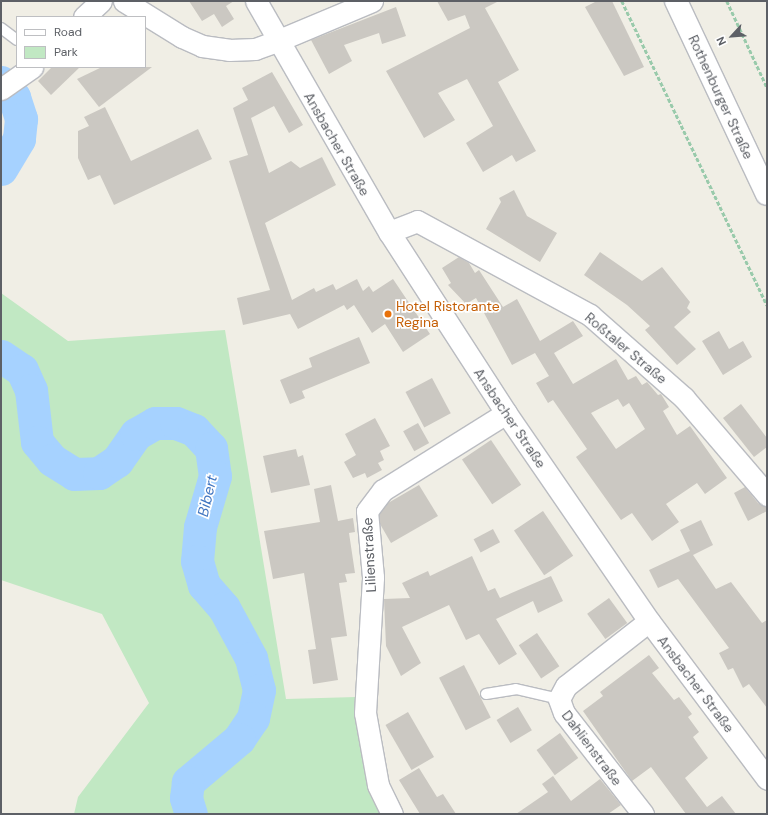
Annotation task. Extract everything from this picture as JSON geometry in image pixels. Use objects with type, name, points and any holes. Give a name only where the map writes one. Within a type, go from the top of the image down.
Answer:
[{"type":"main road","name":"Rothenburger Straße","points":[[676,1],[767,194]]},
{"type":"street","points":[[85,16],[101,1]]},
{"type":"street","points":[[124,1],[182,38],[202,46],[255,49],[277,42],[372,1]]},
{"type":"street","name":"Ansbacher Straße","points":[[256,1],[277,42],[389,232],[506,413],[649,621],[767,779]]},
{"type":"street","points":[[1,89],[31,68]]},
{"type":"street","name":"Roßtaler Straße","points":[[389,232],[417,221],[590,315],[684,398],[767,495]]},
{"type":"street","name":"Lilienstraße","points":[[392,814],[378,785],[365,713],[373,577],[367,511],[383,490],[506,413]]},
{"type":"street","name":"Dahlienstraße","points":[[643,814],[564,713],[559,699],[566,686],[649,621]]},
{"type":"lane","points":[[1,28],[16,39]]},
{"type":"lane","points":[[486,694],[516,689],[559,699]]},
{"type":"path","points":[[622,1],[767,305]]},
{"type":"path","points":[[727,1],[767,87]]},
{"type":"green space","points":[[1,293],[68,341],[225,330],[286,699],[356,697],[384,814],[74,814],[78,797],[149,703],[102,614],[1,580]]},
{"type":"building","points":[[189,1],[234,1],[226,6],[234,19],[222,27],[214,14],[202,21]]},
{"type":"building","points":[[437,1],[499,1],[485,8],[519,70],[498,82],[536,151],[516,162],[512,155],[483,172],[466,143],[493,126],[467,79],[438,93],[455,120],[424,138],[386,71],[470,28],[465,15],[448,21]]},
{"type":"building","points":[[597,1],[612,1],[644,67],[624,76],[585,7]]},
{"type":"building","points":[[396,7],[406,36],[382,44],[379,33],[344,45],[352,61],[329,74],[311,40]]},
{"type":"building","points":[[152,67],[99,107],[77,79],[100,68]]},
{"type":"building","points":[[51,68],[79,68],[51,95],[38,81]]},
{"type":"building","points":[[272,72],[303,125],[289,133],[274,106],[251,118],[269,173],[291,161],[300,168],[322,157],[336,185],[265,223],[292,300],[314,288],[316,292],[333,284],[336,290],[357,279],[363,291],[369,286],[373,292],[393,279],[430,334],[403,352],[385,324],[372,333],[354,305],[347,310],[344,305],[298,329],[290,314],[243,325],[237,298],[270,290],[229,161],[248,155],[233,108],[248,100],[242,88]]},
{"type":"building","points":[[105,107],[131,161],[198,129],[212,159],[114,205],[100,175],[88,180],[78,158],[78,131],[89,126],[84,117]]},
{"type":"building","points":[[514,190],[527,216],[557,233],[540,262],[486,229],[501,202],[499,198]]},
{"type":"building","points":[[600,252],[642,281],[662,267],[690,302],[687,308],[691,312],[674,327],[696,349],[677,365],[645,330],[650,326],[627,305],[584,275]]},
{"type":"building","points":[[459,257],[469,263],[475,273],[479,270],[503,307],[517,299],[540,341],[573,321],[583,336],[554,353],[573,384],[616,359],[628,380],[636,376],[642,385],[647,382],[658,395],[661,394],[669,407],[663,411],[677,435],[690,426],[727,478],[705,494],[697,483],[666,504],[679,522],[652,541],[632,513],[621,520],[576,457],[587,449],[553,400],[548,403],[536,383],[549,376],[535,353],[512,365],[476,298],[466,304],[448,285],[451,283],[442,268]],"holes":[[[618,399],[623,407],[629,403],[645,429],[616,449],[591,413]]]},
{"type":"building","points":[[719,331],[729,349],[743,341],[752,357],[723,375],[702,341]]},
{"type":"building","points":[[359,337],[370,363],[302,391],[305,398],[290,404],[280,380],[312,367],[309,358]]},
{"type":"building","points":[[432,378],[451,413],[424,427],[406,392]]},
{"type":"building","points":[[741,404],[767,438],[767,447],[754,457],[723,418]]},
{"type":"building","points":[[375,418],[390,446],[380,451],[384,460],[378,463],[382,470],[367,478],[365,473],[353,478],[344,462],[356,455],[345,434]]},
{"type":"building","points":[[418,423],[429,443],[414,451],[403,431]]},
{"type":"building","points":[[491,440],[521,485],[492,504],[462,460]]},
{"type":"building","points":[[296,449],[298,457],[303,455],[310,485],[271,493],[263,456]]},
{"type":"building","points":[[331,485],[338,521],[353,518],[355,532],[349,533],[355,573],[345,574],[347,582],[339,583],[347,636],[331,638],[338,680],[313,684],[308,650],[316,649],[304,573],[273,579],[264,531],[320,522],[314,489]]},
{"type":"building","points":[[419,485],[438,516],[391,543],[380,524],[379,515],[388,503]]},
{"type":"building","points":[[745,487],[758,503],[767,507],[767,511],[748,521],[734,493]]},
{"type":"building","points":[[543,511],[573,556],[544,575],[514,531]]},
{"type":"building","points":[[701,520],[713,545],[693,555],[716,589],[731,582],[762,623],[767,620],[767,708],[749,684],[743,688],[733,668],[728,670],[719,653],[729,648],[678,579],[658,588],[649,570],[690,551],[680,530]]},
{"type":"building","points":[[493,529],[500,542],[481,553],[474,539]]},
{"type":"building","points":[[472,556],[488,591],[495,588],[500,598],[551,576],[563,601],[538,613],[533,601],[496,619],[517,654],[499,665],[479,634],[466,640],[449,605],[402,627],[421,663],[401,676],[386,646],[384,599],[410,598],[402,583],[428,571],[430,576]]},
{"type":"building","points":[[609,598],[627,623],[605,639],[587,614]]},
{"type":"building","points":[[537,633],[559,666],[541,678],[519,645]]},
{"type":"building","points":[[649,655],[659,668],[652,673],[674,700],[679,697],[692,714],[688,717],[699,732],[693,737],[708,758],[685,778],[707,807],[722,796],[736,814],[686,814],[651,767],[632,781],[583,711],[603,696],[600,692]]},
{"type":"building","points":[[464,665],[491,718],[466,730],[439,678]]},
{"type":"building","points":[[518,707],[532,730],[510,743],[497,720]]},
{"type":"building","points":[[408,712],[434,757],[411,770],[385,725]]},
{"type":"building","points":[[560,733],[578,758],[555,775],[537,750]]},
{"type":"building","points":[[419,768],[437,797],[443,794],[456,814],[420,814],[399,780]]},
{"type":"building","points":[[553,776],[571,801],[600,779],[621,805],[608,814],[516,814],[548,792],[542,784]]},
{"type":"waterway","name":"Bibert","points":[[1,82],[14,97],[21,119],[19,139],[1,169]]},
{"type":"waterway","name":"Bibert","points":[[1,356],[22,370],[31,390],[37,442],[52,460],[74,474],[99,473],[117,461],[136,434],[155,423],[176,423],[194,430],[211,448],[215,476],[200,527],[197,561],[204,585],[224,608],[251,658],[259,690],[253,718],[239,739],[188,782],[186,798],[191,814]]},
{"type":"place","name":"Hotel Ristorante Regina","points":[[388,314]]}]
